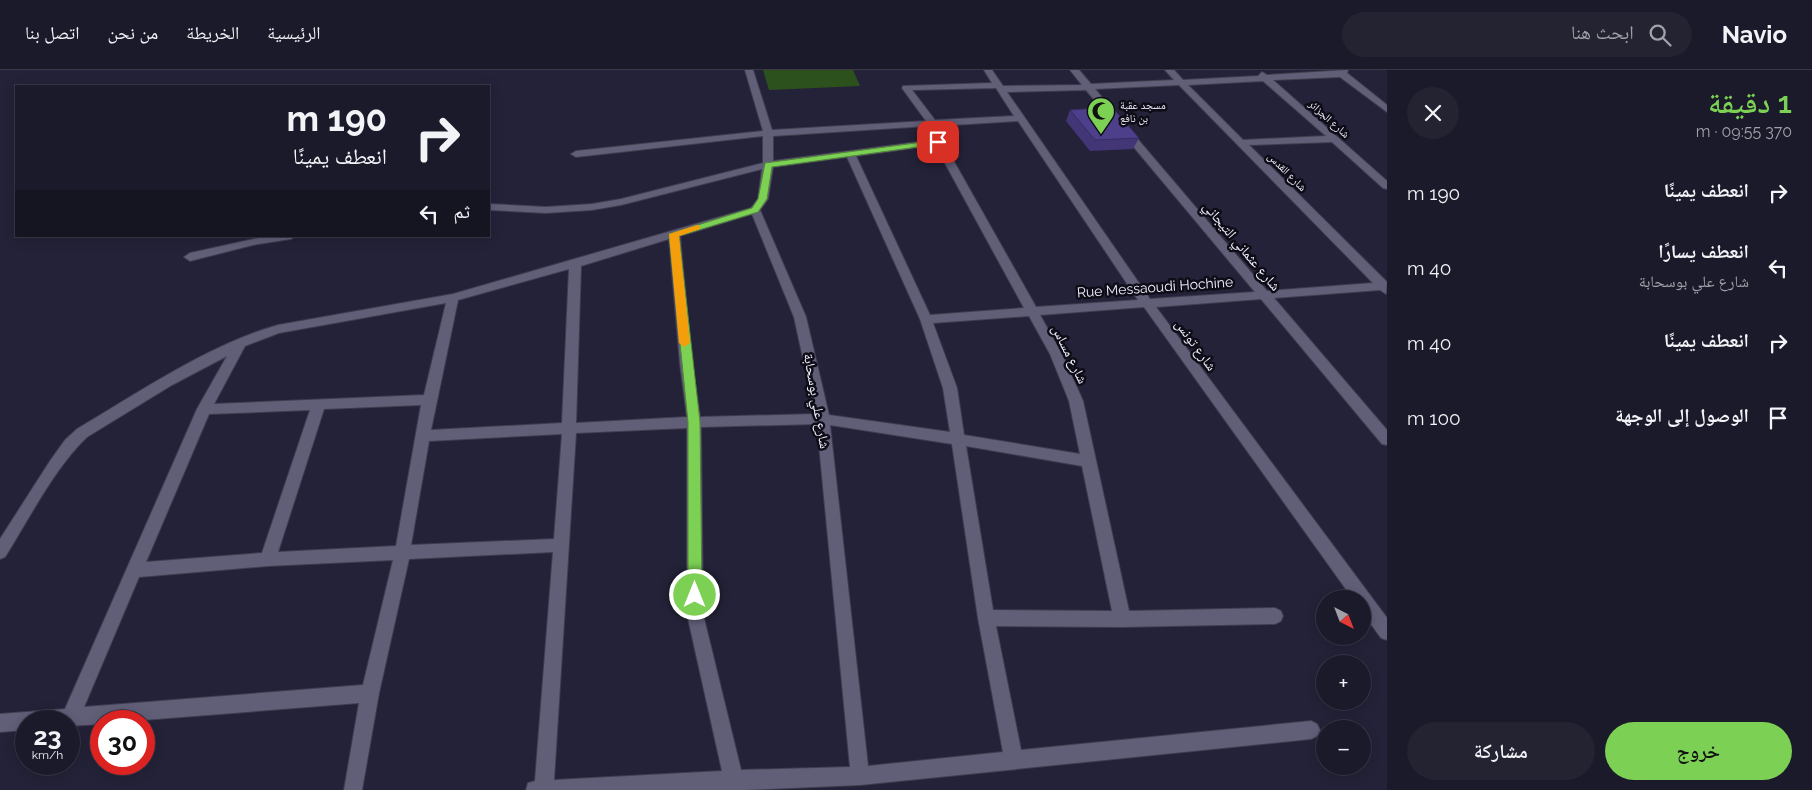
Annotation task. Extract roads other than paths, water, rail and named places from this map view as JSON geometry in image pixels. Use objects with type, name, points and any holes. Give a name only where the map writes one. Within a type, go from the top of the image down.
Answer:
[{"type":"street","points":[[0,552],[55,465],[70,444],[82,433],[167,382],[240,343],[278,329],[453,298],[755,210],[763,199],[768,165],[768,133],[749,70]]},
{"type":"street","name":"شارع تونس","points":[[988,70],[1146,302],[1387,632]]},
{"type":"street","name":"شارع عثماني التيجاني","points":[[1074,70],[1387,440]]},
{"type":"street","name":"شارع القدس","points":[[1169,70],[1385,288]]},
{"type":"street","name":"شارع الجزائر","points":[[1256,70],[1387,186]]},
{"type":"street","points":[[1000,87],[1089,87],[1266,78],[1341,71],[1387,109]]},
{"type":"street","name":"شارع مساس","points":[[1000,87],[906,88],[932,123],[938,142],[1056,354],[1076,401],[1122,619]]},
{"type":"street","points":[[576,154],[768,133],[1020,118]]},
{"type":"street","points":[[1240,143],[1334,138]]},
{"type":"street","points":[[490,207],[546,210],[592,207],[631,200],[768,165],[938,142]]},
{"type":"street","points":[[851,155],[926,319],[950,388],[986,618],[1014,760]]},
{"type":"street","name":"شارع علي بوسحابة","points":[[755,210],[800,317],[823,419],[860,776]]},
{"type":"street","points":[[674,234],[694,422],[695,614],[735,785]]},
{"type":"street","points":[[190,257],[253,242],[285,237]]},
{"type":"street","points":[[575,264],[569,429],[540,790],[735,785],[860,776],[1311,730]]},
{"type":"street","name":"Rue Messaoudi Hochine","points":[[926,319],[1146,302],[1385,288]]},
{"type":"street","points":[[353,790],[370,693],[402,554],[429,400],[453,298]]},
{"type":"street","points":[[73,710],[132,570],[204,409],[240,343]]},
{"type":"street","points":[[204,409],[429,400]]},
{"type":"street","points":[[268,559],[319,403]]},
{"type":"street","points":[[423,436],[694,422],[823,419],[1088,461]]},
{"type":"street","points":[[132,570],[268,559],[560,545]]},
{"type":"street","points":[[986,618],[1122,619],[1275,616]]},
{"type":"street","points":[[80,715],[370,693]]},
{"type":"street","points":[[0,723],[15,722]]},
{"type":"place","name":"مسجد عقبة بن نافع","points":[[1101,135]]}]
